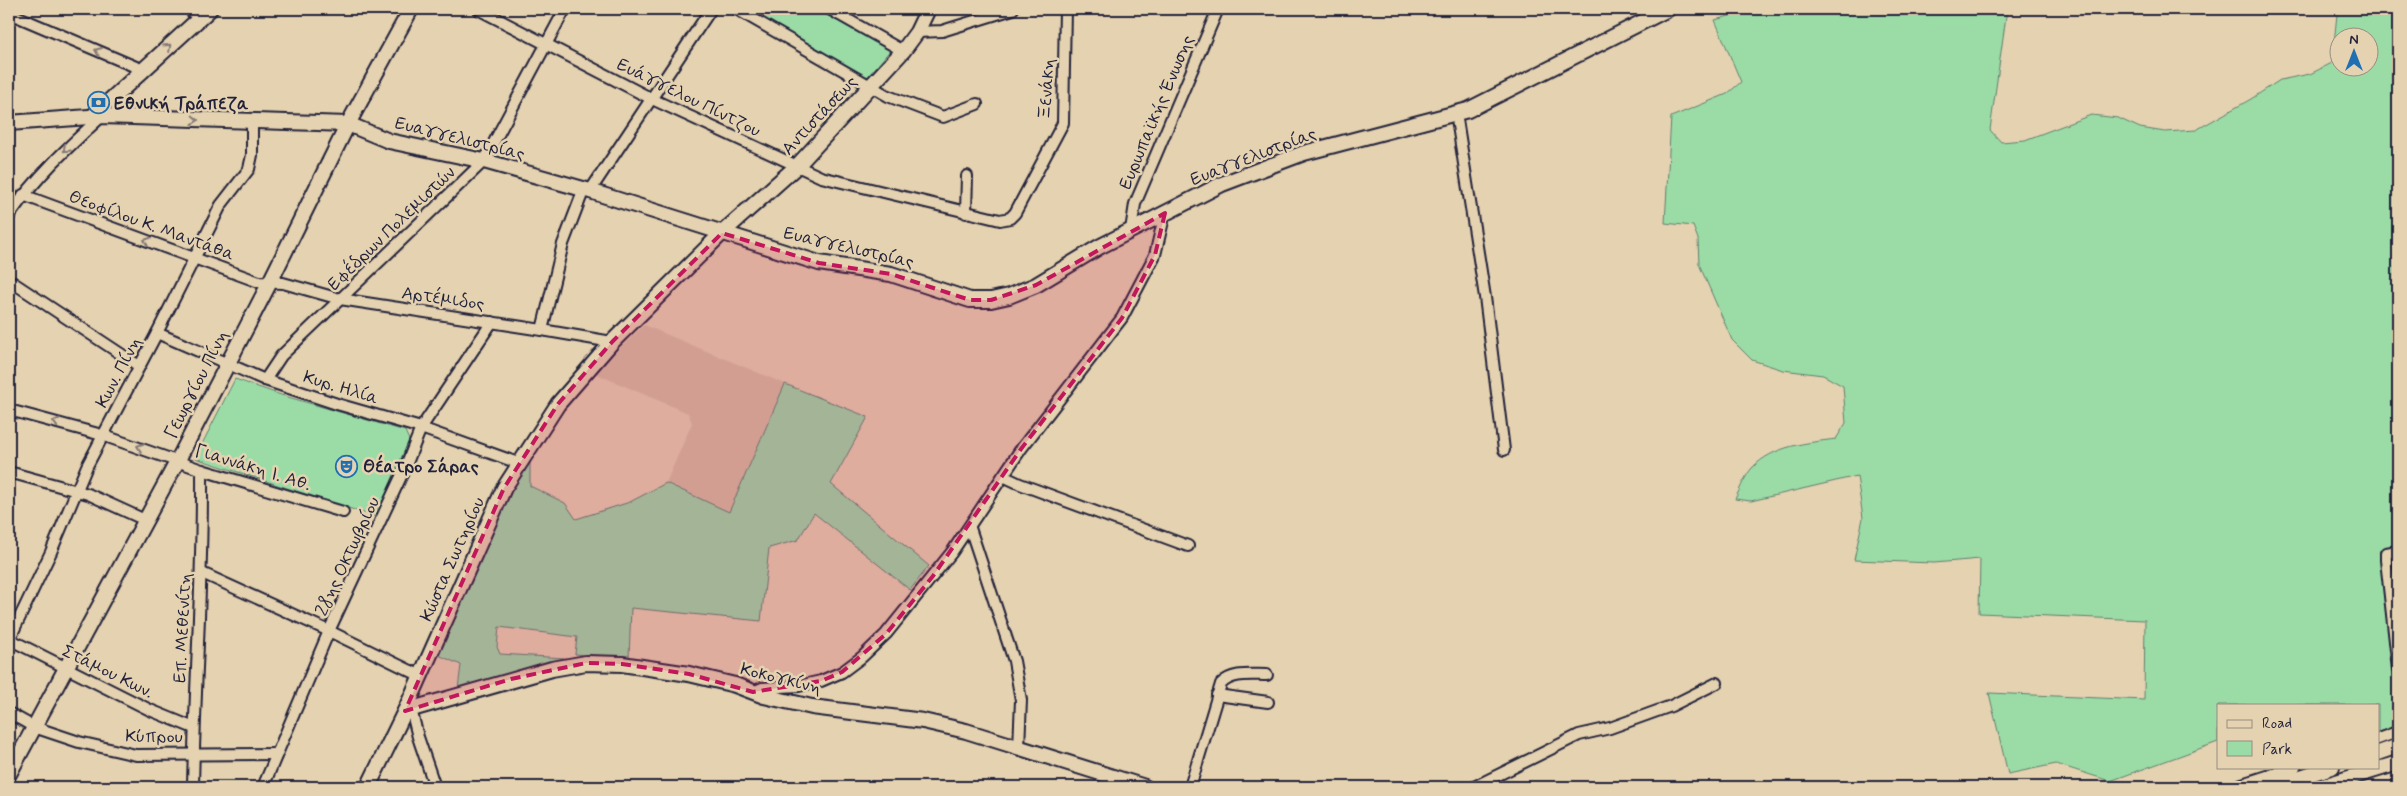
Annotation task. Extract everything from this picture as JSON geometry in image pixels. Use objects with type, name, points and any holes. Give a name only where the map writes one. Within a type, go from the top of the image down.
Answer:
[{"type":"street","points":[[9,216],[23,195],[194,14],[210,9]]},
{"type":"street","name":"Γεωργίου Πίνη","points":[[9,774],[178,460],[270,282],[348,124],[411,9]]},
{"type":"street","name":"Ευάγγελου Πίντζου","points":[[478,9],[652,99],[821,177],[966,213],[1000,220],[1010,218]]},
{"type":"street","name":"Εφέδρων Πολεμιστών","points":[[264,380],[281,356],[484,161],[565,9]]},
{"type":"street","points":[[542,330],[563,244],[587,190],[652,99],[711,9]]},
{"type":"street","points":[[736,9],[888,96],[943,117],[977,104]]},
{"type":"street","points":[[829,9],[903,51]]},
{"type":"street","name":"Αντιστάσεως","points":[[722,233],[797,166],[871,87],[917,32],[928,9]]},
{"type":"street","points":[[917,32],[942,31],[1013,9]]},
{"type":"street","name":"Ξενάκη","points":[[1010,218],[1020,204],[1063,123],[1065,9]]},
{"type":"street","name":"Ευρωπαϊκής Ένωσης","points":[[1132,230],[1135,204],[1218,9]]},
{"type":"street","name":"Ευαγγελιστρίας","points":[[9,123],[98,116],[348,124],[401,144],[484,161],[587,190],[819,263],[891,274],[970,300],[990,300],[1027,290],[1132,230],[1222,184],[1304,153],[1468,110],[1668,9]]},
{"type":"street","points":[[9,13],[143,70]]},
{"type":"street","points":[[1456,113],[1485,297],[1504,450]]},
{"type":"street","name":"Κων. Πίνη","points":[[9,640],[102,435],[157,333],[221,205],[249,168],[252,155],[252,122]]},
{"type":"street","points":[[966,213],[967,176]]},
{"type":"street","name":"Θεοφίλου Κ. Μαντάθα","points":[[23,195],[259,282],[270,282]]},
{"type":"street","points":[[753,692],[762,688],[799,686],[821,682],[842,672],[862,657],[886,634],[970,528],[1003,476],[1122,318],[1156,255],[1165,213]]},
{"type":"street","name":"Κώστα Σωτηρίου","points":[[368,787],[408,710],[484,532],[518,463],[558,404],[612,342],[722,233]]},
{"type":"street","points":[[9,280],[139,366]]},
{"type":"street","name":"Αρτέμιδος","points":[[270,282],[283,283],[340,299],[612,342]]},
{"type":"street","name":"28ης Οκτωβρίου","points":[[263,787],[329,630],[406,468],[421,428],[492,322]]},
{"type":"street","name":"Κυρ. Ηλία","points":[[157,333],[264,380],[337,404],[421,428],[518,463]]},
{"type":"street","name":"Γιαννάκη Ι. Αθ.","points":[[9,410],[102,435],[178,460],[202,470],[344,512]]},
{"type":"street","name":"Επ. Μεθενίτη","points":[[193,787],[202,572],[202,470]]},
{"type":"street","points":[[9,472],[78,490],[145,520]]},
{"type":"street","points":[[1003,476],[1029,488],[1188,546]]},
{"type":"street","points":[[970,528],[1003,624],[1016,671],[1021,712],[1019,747]]},
{"type":"street","points":[[2398,551],[2386,553],[2386,560],[2398,669]]},
{"type":"street","points":[[202,572],[329,630],[421,676]]},
{"type":"street","name":"Στάμου Κων.","points":[[9,640],[150,710],[194,728]]},
{"type":"street","name":"Κοκογκίνη","points":[[408,710],[511,679],[586,663],[622,664],[689,674],[812,707],[923,721],[1019,747],[1145,787]]},
{"type":"street","points":[[1190,787],[1221,684],[1226,679],[1234,676],[1267,675]]},
{"type":"street","points":[[1474,787],[1579,735],[1610,728],[1671,706],[1717,683]]},
{"type":"street","points":[[1217,695],[1268,702]]},
{"type":"street","points":[[408,710],[436,787]]},
{"type":"street","name":"Κύπρου","points":[[9,713],[34,728],[79,742],[136,755],[194,753],[277,754]]},
{"type":"street","points":[[2380,738],[2397,732],[2398,729]]},
{"type":"street","points":[[2380,752],[2398,746]]},
{"type":"street","points":[[2320,787],[2398,763]]},
{"type":"street","points":[[2234,787],[2292,768]]},
{"type":"street","points":[[2269,787],[2329,768]]},
{"type":"highlighted area","points":[[1165,213],[1155,255],[1122,318],[1021,449],[933,576],[886,634],[842,672],[821,681],[753,692],[689,674],[622,664],[586,663],[511,679],[405,711],[504,488],[558,404],[612,342],[722,233],[819,263],[891,274],[970,300],[991,300],[1036,285]]},
{"type":"shaded area","points":[[644,325],[785,384],[729,513],[666,483],[692,423],[688,413],[594,373]]},
{"type":"green space","points":[[743,9],[823,9],[892,48],[866,79]]},
{"type":"green space","points":[[1754,9],[2007,9],[1990,130],[2001,142],[2025,140],[2091,115],[2118,118],[2140,128],[2165,132],[2196,130],[2280,80],[2310,74],[2330,64],[2330,78],[2380,78],[2380,28],[2336,28],[2337,14],[2341,9],[2398,9],[2398,547],[2384,547],[2381,555],[2390,623],[2397,716],[2391,728],[2380,731],[2380,704],[2217,704],[2217,742],[2110,781],[2056,764],[2008,774],[1989,693],[2144,700],[2145,620],[1979,613],[1980,559],[1934,563],[1854,560],[1863,518],[1857,476],[1751,501],[1735,499],[1749,471],[1761,460],[1770,454],[1791,446],[1836,439],[1846,423],[1843,386],[1823,375],[1783,370],[1752,360],[1732,340],[1699,264],[1698,239],[1693,226],[1665,223],[1671,117],[1727,94],[1741,82],[1715,20]]},
{"type":"green space","points":[[235,379],[281,395],[405,431],[409,440],[376,517],[195,458]]},
{"type":"green space","points":[[785,384],[868,417],[831,484],[929,566],[910,590],[814,513],[798,540],[769,548],[761,621],[631,608],[629,658],[575,654],[577,637],[499,627],[497,647],[500,654],[564,658],[458,689],[461,665],[434,653],[522,462],[530,462],[530,486],[565,503],[576,519],[630,502],[666,483],[729,512]]},
{"type":"place","name":"Εθνική Τράπεζα","points":[[98,103]]},
{"type":"place","name":"Θέατρο Σάρας","points":[[347,466]]}]
